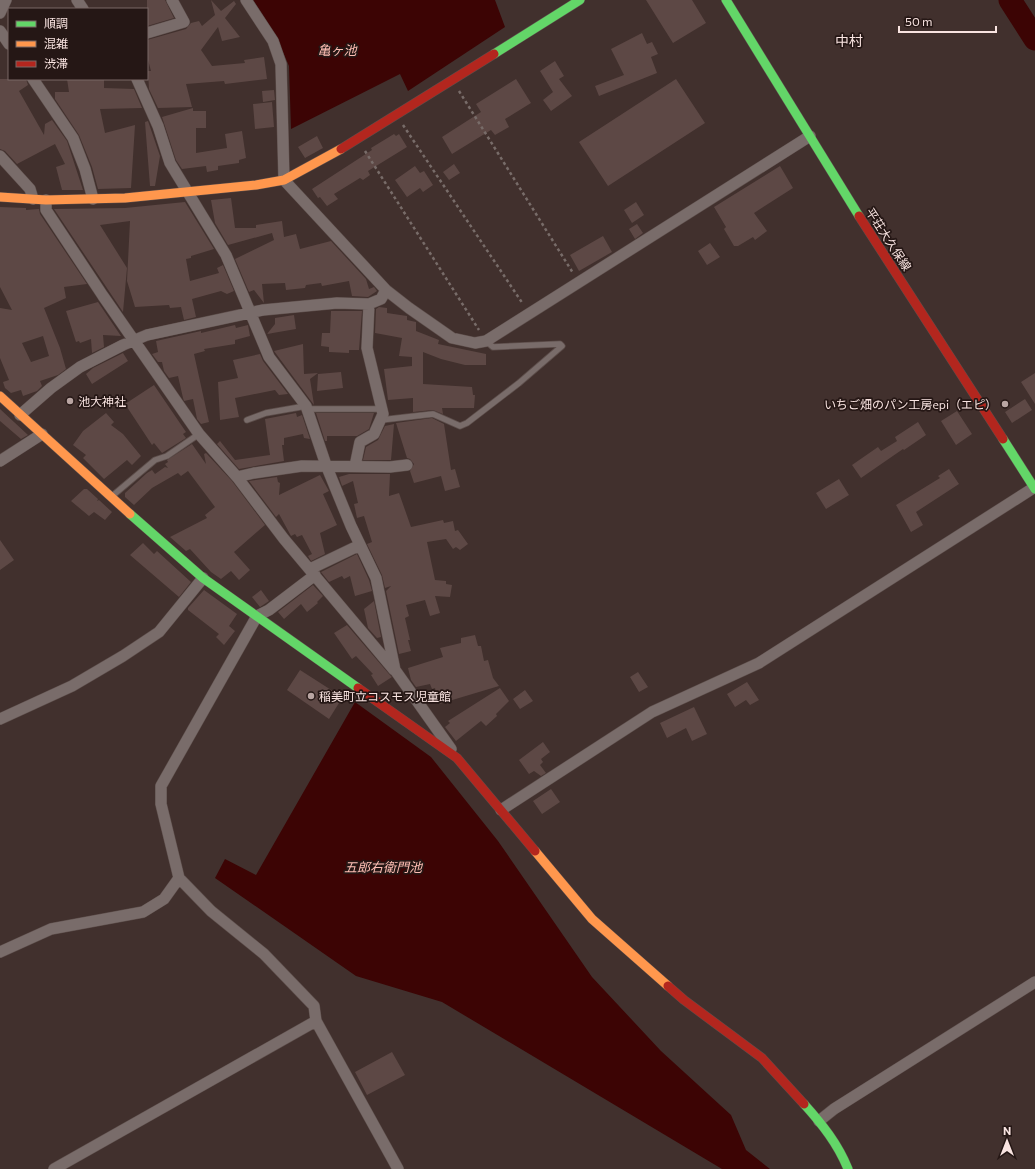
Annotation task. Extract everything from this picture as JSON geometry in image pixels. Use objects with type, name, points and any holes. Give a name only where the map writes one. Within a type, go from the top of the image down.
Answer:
[{"type":"street","points":[[148,33],[184,22],[172,0]]},
{"type":"street","points":[[246,0],[273,41],[281,64],[284,180],[386,290],[452,338],[475,343],[486,341],[810,136]]},
{"type":"street","points":[[0,197],[46,200],[125,198],[256,185],[284,180],[357,139],[580,0]]},
{"type":"street","name":"平荘大久保線","points":[[726,0],[810,136],[1035,488]]},
{"type":"street","points":[[0,31],[8,43]]},
{"type":"street","points":[[34,80],[73,138],[85,169],[93,199]]},
{"type":"street","points":[[137,80],[158,126],[170,163],[226,255],[269,357],[306,408],[326,465],[360,545],[376,578],[394,670]]},
{"type":"street","points":[[0,156],[30,189],[33,199]]},
{"type":"street","points":[[46,200],[46,210],[102,296],[135,340],[199,434],[237,477],[312,572],[394,670],[457,758],[592,919],[684,1000],[762,1058],[819,1122],[840,1150],[848,1169]]},
{"type":"street","points":[[20,415],[51,388],[80,367],[147,334],[250,314],[263,310],[337,303],[369,304],[381,299],[386,290]]},
{"type":"street","points":[[356,466],[360,442],[374,434],[381,414],[366,348],[369,304]]},
{"type":"street","points":[[0,396],[110,497],[203,578],[457,758]]},
{"type":"street","points":[[0,462],[42,434]]},
{"type":"street","points":[[237,477],[302,466],[326,465],[390,467],[407,465]]},
{"type":"street","points":[[501,810],[652,712],[759,663],[1035,488]]},
{"type":"street","points":[[360,545],[312,572],[269,610],[257,616],[161,786],[161,804],[179,878],[211,911],[264,954],[314,1006],[316,1021],[398,1169]]},
{"type":"street","points":[[0,719],[72,686],[123,656],[159,632],[203,578]]},
{"type":"street","points":[[0,952],[51,928],[143,912],[164,899],[179,878]]},
{"type":"street","points":[[819,1122],[834,1109],[1035,982]]},
{"type":"street","points":[[54,1169],[316,1021]]},
{"type":"lane","points":[[247,420],[266,413],[306,408],[381,414],[433,414],[460,426],[467,424],[519,383],[562,346],[560,344],[493,347],[486,341]]},
{"type":"lane","points":[[110,497],[155,460],[167,456],[199,434]]},
{"type":"path","points":[[452,80],[579,282]]},
{"type":"path","points":[[396,115],[530,314]]},
{"type":"path","points":[[357,139],[486,341]]},
{"type":"water","name":"亀ヶ池","points":[[253,0],[495,0],[505,27],[408,91],[400,74],[291,129],[289,66],[276,36]]},
{"type":"water","name":"五郎右衛門池","points":[[355,702],[431,757],[498,841],[592,977],[661,1051],[731,1115],[746,1150],[770,1169],[722,1169],[442,1002],[356,976],[215,878],[225,859],[256,875]]},
{"type":"building","points":[[147,0],[165,0],[174,18],[148,26]]},
{"type":"building","points":[[211,0],[221,11],[234,1],[236,4],[225,18],[240,37],[222,41],[218,27],[201,50],[212,66],[245,63],[244,60],[264,57],[267,79],[225,84],[224,81],[186,84],[192,107],[158,108],[149,89],[148,71],[151,71],[148,60],[148,40],[186,29],[191,23],[199,21],[202,26],[215,15]]},
{"type":"building","points":[[646,0],[692,0],[706,23],[673,43]]},
{"type":"building","points":[[642,33],[647,44],[652,42],[658,54],[651,57],[657,73],[599,96],[595,86],[624,75],[611,49]]},
{"type":"building","points":[[555,61],[564,76],[559,79],[572,96],[551,111],[543,100],[553,92],[540,71]]},
{"type":"building","points":[[0,79],[26,80],[28,85],[19,91],[44,135],[45,124],[52,120],[67,141],[83,190],[62,190],[56,167],[65,164],[55,144],[17,164],[5,151],[0,149]]},
{"type":"building","points":[[516,79],[531,103],[505,119],[509,127],[495,135],[491,130],[452,154],[442,137],[481,112],[476,104]]},
{"type":"building","points":[[676,79],[705,123],[608,186],[579,142]]},
{"type":"building","points":[[67,80],[104,80],[104,88],[134,89],[142,108],[100,109],[105,133],[135,125],[131,188],[98,189],[92,167],[79,135],[55,99],[55,92],[69,92]]},
{"type":"building","points":[[274,90],[275,100],[263,102],[262,91]]},
{"type":"building","points":[[272,102],[274,127],[255,129],[253,104]]},
{"type":"building","points":[[193,108],[193,111],[206,111],[206,128],[196,128],[196,153],[227,148],[225,134],[242,131],[246,158],[239,160],[239,163],[218,166],[218,170],[207,172],[206,166],[182,169],[176,160],[162,117]]},
{"type":"building","points":[[148,121],[160,156],[155,186],[150,186],[145,122]]},
{"type":"building","points":[[394,134],[396,136],[399,134],[407,147],[368,171],[370,175],[363,180],[360,178],[334,194],[338,199],[327,206],[320,197],[318,198],[312,189]]},
{"type":"building","points":[[317,136],[323,148],[305,158],[298,147]]},
{"type":"building","points":[[454,164],[460,173],[449,180],[443,172]]},
{"type":"building","points":[[415,166],[420,173],[424,171],[433,185],[423,192],[420,188],[407,197],[395,180]]},
{"type":"building","points":[[780,166],[793,188],[754,213],[767,231],[755,240],[753,237],[738,246],[734,246],[724,229],[726,227],[714,207]]},
{"type":"building","points":[[231,198],[235,228],[256,228],[256,225],[282,221],[284,237],[296,234],[300,249],[331,241],[366,279],[369,289],[374,287],[377,291],[368,297],[352,296],[349,281],[322,286],[321,283],[306,285],[305,288],[286,290],[285,283],[262,284],[264,303],[254,290],[249,292],[235,259],[274,240],[272,233],[228,245],[215,223],[211,200]]},
{"type":"building","points":[[185,202],[214,249],[186,259],[190,281],[219,273],[217,268],[223,265],[234,291],[227,294],[221,291],[192,299],[196,317],[184,320],[181,307],[170,308],[169,305],[135,307],[127,281],[130,221],[100,225],[127,268],[123,312],[54,209],[125,208]]},
{"type":"building","points":[[636,202],[644,215],[632,223],[624,210]]},
{"type":"building","points":[[0,207],[26,208],[26,210],[39,209],[40,214],[87,284],[64,287],[66,298],[44,308],[60,348],[66,369],[58,375],[40,381],[42,386],[37,391],[23,396],[21,390],[11,393],[5,388],[3,382],[9,380],[0,358],[0,308],[12,310],[0,287]],"holes":[[[43,336],[49,356],[31,362],[22,343]]]},
{"type":"building","points":[[637,224],[643,233],[635,239],[629,229]]},
{"type":"building","points":[[603,236],[612,252],[579,271],[570,255]]},
{"type":"building","points":[[710,243],[720,257],[707,265],[698,251]]},
{"type":"building","points":[[98,302],[121,336],[103,335],[104,347],[92,353],[91,339],[80,343],[79,341],[76,342],[66,311]]},
{"type":"building","points":[[379,307],[387,308],[387,313],[407,316],[407,320],[416,322],[416,331],[439,340],[438,344],[486,354],[486,365],[465,365],[441,359],[423,352],[423,384],[472,387],[473,395],[475,395],[474,408],[442,408],[443,414],[433,410],[413,412],[413,398],[388,400],[384,369],[412,366],[412,357],[399,356],[402,338],[375,333],[376,309]]},
{"type":"building","points":[[331,311],[362,311],[359,350],[349,350],[349,353],[329,352],[329,347],[321,346],[322,333],[330,333]]},
{"type":"building","points":[[294,315],[296,329],[267,334],[275,324],[275,318]]},
{"type":"building","points":[[235,325],[236,328],[248,325],[250,336],[235,340],[235,344],[204,349],[205,351],[194,354],[209,422],[201,424],[197,419],[193,399],[184,401],[178,376],[169,378],[164,371],[162,362],[158,362],[152,354],[158,352],[156,341]]},
{"type":"building","points":[[303,344],[304,374],[318,373],[310,379],[314,405],[274,351]]},
{"type":"building","points":[[123,353],[128,361],[92,384],[86,374],[93,368]]},
{"type":"building","points":[[260,354],[263,361],[288,394],[279,395],[275,390],[235,398],[239,417],[220,420],[218,382],[238,378],[233,360]]},
{"type":"building","points":[[341,372],[343,388],[317,391],[318,374]]},
{"type":"building","points":[[1035,373],[1035,404],[1021,382]]},
{"type":"building","points":[[154,385],[186,432],[183,434],[186,438],[162,453],[154,443],[152,445],[125,404]]},
{"type":"building","points":[[1025,399],[1032,410],[1012,423],[1005,412]]},
{"type":"building","points":[[0,409],[28,435],[21,439],[0,421]]},
{"type":"building","points":[[957,411],[972,434],[956,445],[941,421]]},
{"type":"building","points":[[106,413],[114,422],[111,425],[123,434],[141,456],[132,465],[127,460],[104,479],[83,458],[86,455],[73,445],[83,431]]},
{"type":"building","points":[[296,413],[297,417],[302,415],[310,439],[304,438],[303,434],[284,438],[284,445],[282,445],[284,461],[239,469],[217,444],[220,441],[235,460],[270,455],[265,419]]},
{"type":"building","points":[[316,413],[374,413],[369,429],[357,436],[327,436],[327,441],[325,441]]},
{"type":"building","points":[[432,418],[444,424],[451,470],[455,469],[460,487],[445,491],[441,476],[414,483],[410,471],[414,464],[407,458],[396,423]]},
{"type":"building","points":[[918,422],[926,435],[861,478],[852,465],[878,447],[881,451],[897,441],[895,437]]},
{"type":"building","points":[[394,424],[391,460],[363,460],[366,447],[378,440],[385,426]]},
{"type":"building","points":[[192,444],[206,464],[204,454],[206,453],[232,481],[265,525],[234,552],[250,570],[239,580],[231,571],[221,579],[211,572],[190,549],[186,551],[170,537],[207,518],[205,515],[215,507],[188,471],[181,476],[178,473],[152,488],[134,505],[125,497],[125,493],[147,473],[152,470],[155,474],[165,467],[168,468],[165,464],[168,462],[167,460]]},
{"type":"building","points":[[949,469],[959,484],[916,512],[923,525],[911,532],[896,505],[940,478],[938,476]]},
{"type":"building","points":[[349,474],[390,474],[389,496],[399,493],[411,527],[443,520],[444,523],[453,521],[455,531],[458,530],[468,544],[460,550],[456,547],[453,549],[446,539],[427,542],[435,580],[446,581],[446,584],[452,585],[450,597],[435,596],[440,613],[430,616],[425,600],[406,605],[409,616],[405,618],[411,651],[399,654],[386,591],[391,586],[385,588],[382,575],[367,544],[372,542],[364,516],[357,518],[354,504],[358,503],[353,481],[342,486],[339,477]]},
{"type":"building","points":[[320,475],[329,491],[323,494],[337,525],[320,533],[325,554],[311,561],[308,556],[312,554],[302,535],[297,537],[295,534],[291,536],[279,514],[276,517],[249,481],[277,477],[278,482],[280,483],[279,495]]},
{"type":"building","points":[[839,479],[849,495],[826,509],[816,493]]},
{"type":"building","points":[[84,489],[87,489],[98,499],[97,501],[99,500],[112,512],[105,520],[94,512],[89,516],[71,501]]},
{"type":"building","points":[[0,540],[14,560],[0,570]]},
{"type":"building","points":[[143,543],[154,554],[157,551],[191,582],[179,597],[130,555]]},
{"type":"building","points":[[357,554],[369,580],[372,591],[355,596],[350,576],[344,579],[342,576],[329,582],[321,572]]},
{"type":"building","points":[[313,585],[323,596],[317,602],[318,603],[307,612],[301,604],[284,619],[278,612]]},
{"type":"building","points":[[204,590],[237,614],[229,626],[235,631],[224,645],[216,637],[219,634],[188,610],[188,608]]},
{"type":"building","points":[[261,590],[269,601],[260,607],[252,597]]},
{"type":"building","points":[[374,601],[381,637],[377,638],[368,628],[364,609]]},
{"type":"building","points":[[347,625],[392,677],[378,686],[371,675],[373,674],[356,656],[352,659],[334,633]]},
{"type":"building","points":[[475,635],[478,646],[481,646],[484,661],[488,660],[493,678],[499,686],[439,704],[435,688],[432,689],[430,684],[416,687],[411,680],[408,668],[443,657],[440,648],[461,643],[461,638]]},
{"type":"building","points":[[300,670],[339,695],[336,701],[339,703],[329,719],[287,690]]},
{"type":"building","points":[[638,672],[648,687],[639,692],[630,677]]},
{"type":"building","points":[[747,682],[759,700],[750,705],[746,700],[735,707],[727,694]]},
{"type":"building","points":[[500,688],[509,701],[496,714],[497,716],[486,726],[481,721],[456,741],[445,727],[450,723],[448,721]]},
{"type":"building","points":[[525,690],[533,701],[520,709],[513,699]]},
{"type":"building","points":[[694,707],[707,734],[692,741],[686,728],[667,738],[660,723]]},
{"type":"building","points":[[543,742],[550,752],[541,759],[543,762],[540,765],[546,773],[541,776],[534,771],[529,774],[519,760]]},
{"type":"building","points":[[551,789],[560,802],[542,814],[533,801]]},
{"type":"building","points":[[392,1052],[405,1075],[367,1095],[355,1072]]},
{"type":"waterway","points":[[1010,0],[1035,39]]},
{"type":"traffic: fast","points":[[494,54],[580,0]]},
{"type":"traffic: fast","points":[[726,0],[859,216]]},
{"type":"traffic: fast","points":[[1003,439],[1035,489]]},
{"type":"traffic: fast","points":[[130,514],[203,578],[358,688]]},
{"type":"traffic: fast","points":[[804,1104],[829,1135],[848,1169]]},
{"type":"traffic: slow","points":[[0,197],[46,200],[125,198],[256,185],[284,180],[341,149]]},
{"type":"traffic: slow","points":[[0,396],[130,514]]},
{"type":"traffic: slow","points":[[535,851],[592,919],[668,986]]},
{"type":"traffic: jam","points":[[341,149],[494,54]]},
{"type":"traffic: jam","points":[[859,216],[1003,439]]},
{"type":"traffic: jam","points":[[358,688],[457,758],[535,851]]},
{"type":"traffic: jam","points":[[668,986],[684,1000],[762,1058],[804,1104]]},
{"type":"place","name":"池大神社","points":[[70,401]]},
{"type":"place","name":"いちご畑のパン工房epi（エピ）","points":[[1005,404]]},
{"type":"place","name":"稲美町立コスモス児童館","points":[[311,696]]},
{"type":"district","name":"中村","points":[[849,40]]}]
